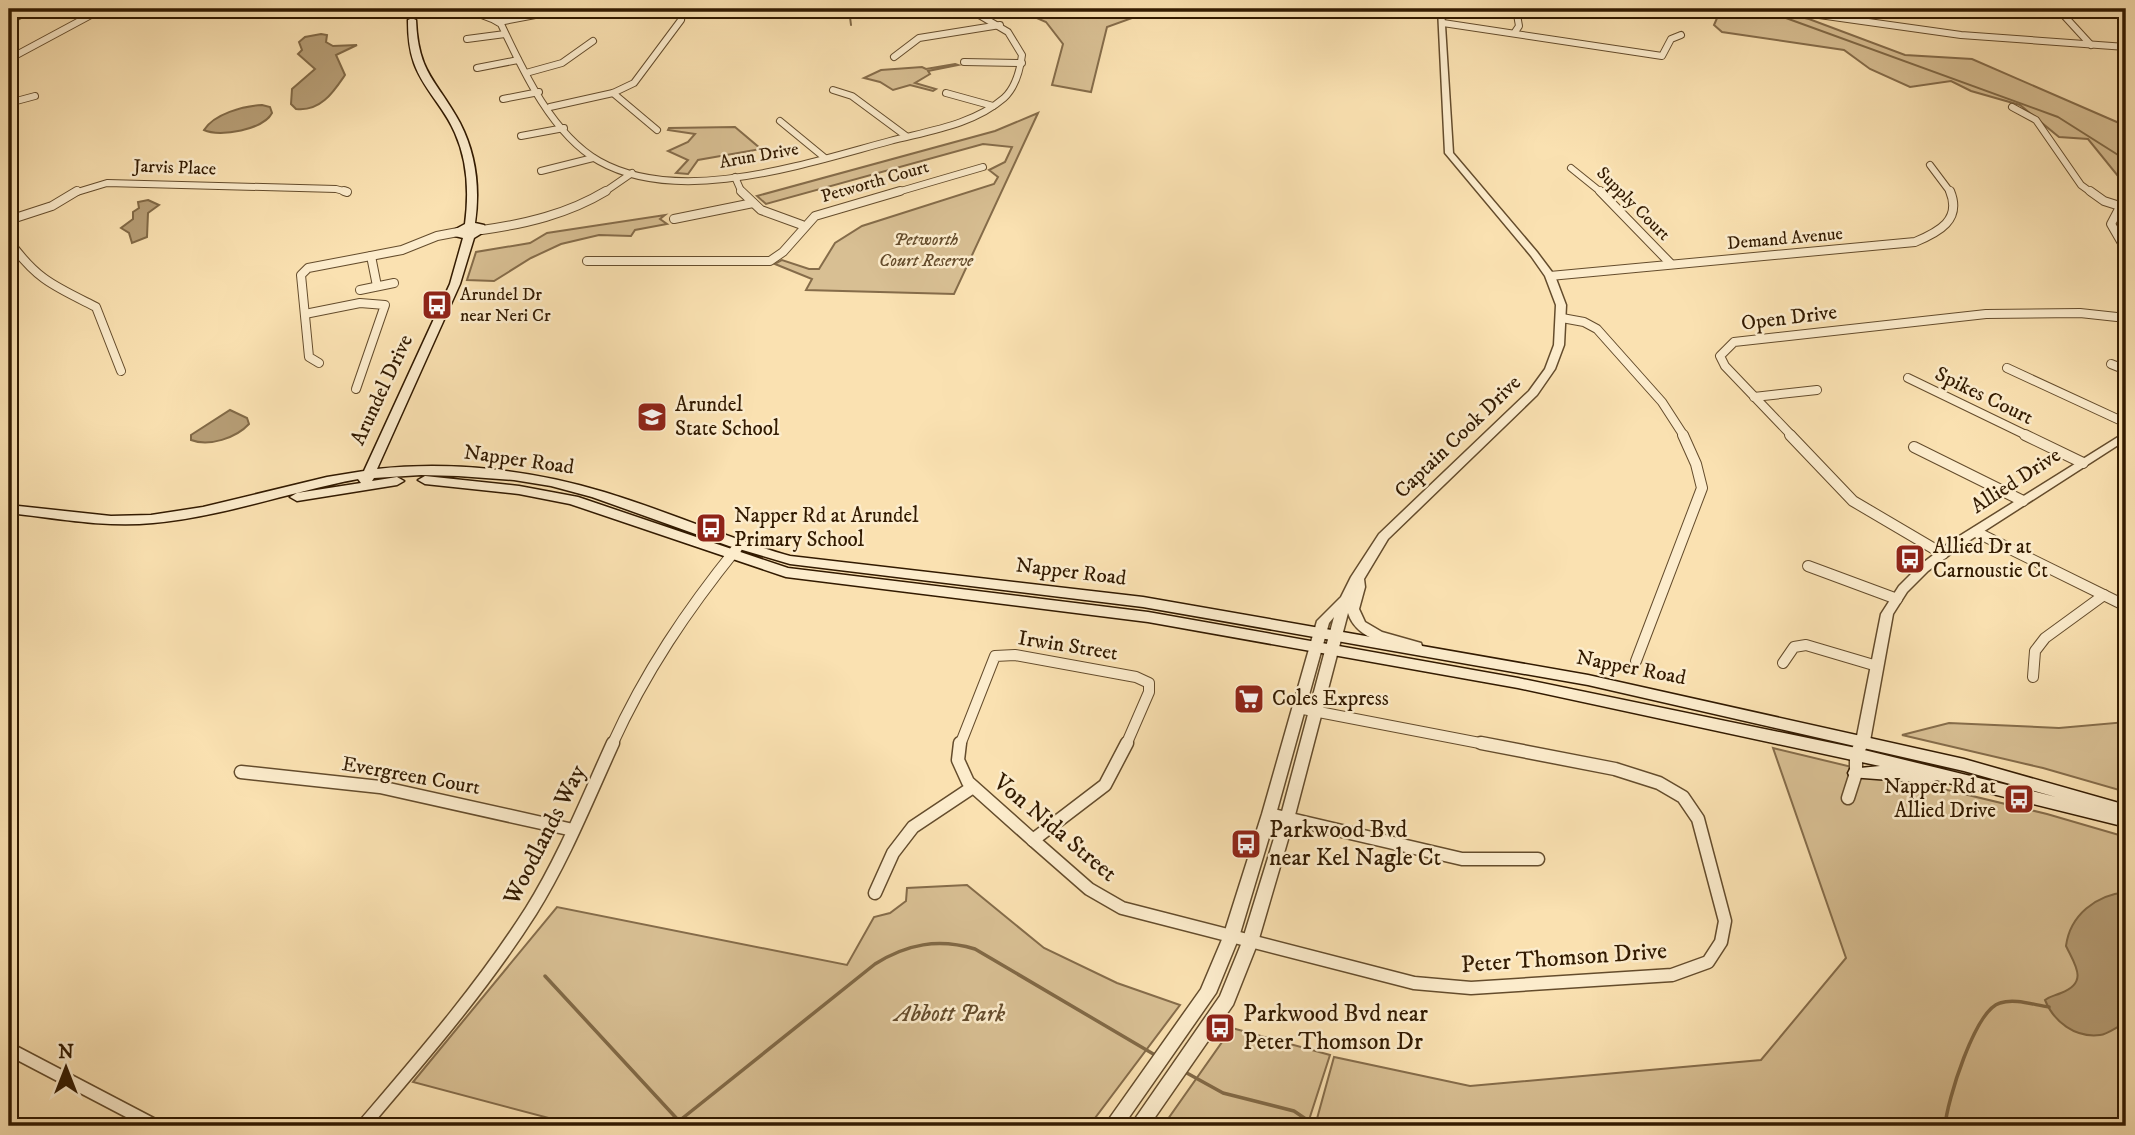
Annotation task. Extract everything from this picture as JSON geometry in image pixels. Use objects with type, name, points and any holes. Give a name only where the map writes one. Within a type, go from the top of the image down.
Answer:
[{"type":"main road","name":"Arundel Drive","points":[[366,479],[455,284],[473,206],[469,159],[454,120],[416,64],[415,15]]},
{"type":"main road","points":[[466,231],[480,227],[482,230]]},
{"type":"main road","name":"Napper Road","points":[[9,509],[90,521],[156,519],[228,506],[321,481],[449,472],[568,486],[786,572],[1326,642],[1430,652],[1654,693],[2126,821]]},
{"type":"main road","name":"Napper Road","points":[[9,517],[66,526],[127,528],[198,521],[366,479]]},
{"type":"main road","name":"Napper Road","points":[[1326,642],[1621,703],[1999,774],[2126,811]]},
{"type":"main road","points":[[1856,773],[1967,779]]},
{"type":"street","points":[[9,21],[32,9]]},
{"type":"street","points":[[9,60],[102,9]]},
{"type":"street","points":[[415,15],[467,10],[499,22],[567,9]]},
{"type":"street","points":[[964,62],[1022,63],[1020,48],[1000,25],[969,9]]},
{"type":"street","name":"Captain Cook Drive","points":[[1326,642],[1357,577],[1383,537],[1534,393],[1555,357],[1562,318],[1558,291],[1550,276],[1449,153],[1445,74],[1450,58],[1446,23],[1441,9]]},
{"type":"street","name":"Captain Cook Drive","points":[[1446,23],[1448,9]]},
{"type":"street","points":[[1516,9],[1519,26],[1516,32]]},
{"type":"street","points":[[1776,9],[1802,15],[1923,29],[2126,47]]},
{"type":"street","points":[[2058,9],[2091,46]]},
{"type":"street","points":[[550,107],[613,93],[634,83],[681,20]]},
{"type":"street","name":"Arun Drive","points":[[499,22],[518,60],[539,92],[564,128],[593,158],[632,173],[682,180],[735,177],[825,158],[960,120],[993,106],[1012,88],[1022,63]]},
{"type":"street","points":[[1446,23],[1662,56],[1671,39],[1681,35]]},
{"type":"street","points":[[894,57],[919,38],[1000,25]]},
{"type":"street","points":[[467,39],[505,34]]},
{"type":"street","points":[[526,73],[562,65],[574,59],[593,41]]},
{"type":"street","points":[[477,68],[518,60]]},
{"type":"street","points":[[833,90],[852,96],[906,136]]},
{"type":"street","points":[[503,99],[539,92]]},
{"type":"street","points":[[613,93],[657,130]]},
{"type":"street","points":[[946,93],[993,106]]},
{"type":"street","points":[[9,103],[35,96]]},
{"type":"street","points":[[2012,107],[2036,120],[2081,185],[2090,193],[2123,208],[2111,224],[2126,250]]},
{"type":"street","points":[[780,121],[825,158]]},
{"type":"street","points":[[521,136],[564,128]]},
{"type":"street","points":[[541,171],[593,158]]},
{"type":"street","name":"Demand Avenue","points":[[1550,276],[1892,246],[1935,235],[1952,223],[1956,210],[1954,198],[1942,177],[1930,165]]},
{"type":"street","name":"Petworth Court","points":[[587,261],[771,261],[781,256],[802,225],[831,210],[983,167]]},
{"type":"street","name":"Supply Court","points":[[1572,168],[1587,178],[1671,264]]},
{"type":"street","points":[[482,230],[522,224],[566,211],[610,191],[632,173]]},
{"type":"street","points":[[735,177],[737,188],[768,216],[802,225]]},
{"type":"street","name":"Jarvis Place","points":[[9,220],[52,206],[81,189],[107,183],[336,189],[347,192]]},
{"type":"street","points":[[674,219],[753,203]]},
{"type":"street","points":[[319,363],[309,357],[301,275],[303,271],[402,250],[437,236],[466,231]]},
{"type":"street","points":[[9,241],[26,265],[43,281],[96,307],[121,371]]},
{"type":"street","points":[[372,256],[377,286]]},
{"type":"street","points":[[360,290],[394,284]]},
{"type":"street","points":[[304,314],[360,303],[385,305],[356,389]]},
{"type":"street","name":"Open Drive","points":[[1942,554],[1853,502],[1725,366],[1720,356],[1734,342],[2026,311],[2091,313],[2126,318]]},
{"type":"street","points":[[1562,318],[1584,321],[1597,329],[1674,417],[1698,464],[1702,488],[1636,661]]},
{"type":"street","points":[[2111,364],[2126,370]]},
{"type":"street","points":[[2007,368],[2126,423]]},
{"type":"street","name":"Spikes Court","points":[[1908,378],[2083,463]]},
{"type":"street","points":[[1754,397],[1816,390]]},
{"type":"street","name":"Allied Drive","points":[[1860,747],[1887,614],[1897,599],[1924,568],[1942,554],[2126,435]]},
{"type":"street","points":[[1914,447],[2023,501]]},
{"type":"street","points":[[1976,532],[2126,607]]},
{"type":"street","name":"Woodlands Way","points":[[363,1126],[443,1034],[505,953],[551,876],[644,678],[676,627],[735,551]]},
{"type":"street","points":[[1808,566],[1897,599]]},
{"type":"street","points":[[1357,577],[1360,589],[1353,612],[1364,626],[1390,640],[1430,652]]},
{"type":"street","points":[[2033,677],[2035,651],[2045,638],[2104,595]]},
{"type":"street","points":[[1113,1126],[1177,1041],[1208,993],[1231,936],[1298,708],[1326,642]]},
{"type":"street","points":[[1139,1126],[1195,1051],[1227,1000],[1250,942],[1287,819],[1315,712],[1326,642]]},
{"type":"street","points":[[1783,663],[1794,647],[1806,645],[1877,666]]},
{"type":"street","name":"Irwin Street","points":[[989,670],[995,656],[1015,655],[1136,677],[1149,683],[1149,692],[1109,779],[1093,797],[1033,840]]},
{"type":"street","name":"Von Nida Street","points":[[989,670],[960,742],[958,760],[968,782],[1089,889],[1122,908],[1231,936]]},
{"type":"street","name":"Peter Thomson Drive","points":[[1231,936],[1414,983],[1471,988],[1672,975],[1708,962],[1721,942],[1725,921],[1698,819],[1683,797],[1658,783],[1615,769],[1298,708]]},
{"type":"street","points":[[1849,798],[1860,747]]},
{"type":"street","name":"Evergreen Court","points":[[241,772],[380,787],[573,830]]},
{"type":"street","points":[[875,893],[893,853],[913,827],[973,787]]},
{"type":"street","points":[[1269,814],[1462,859],[1538,859]]},
{"type":"street","points":[[9,1049],[156,1126]]},
{"type":"green space","points":[[1016,9],[1116,9],[1135,17],[1107,27],[1091,92],[1052,85],[1063,44],[1046,22]]},
{"type":"green space","points":[[1721,9],[1767,9],[1809,19],[1905,55],[1972,59],[2126,126],[2126,186],[2088,139],[2059,137],[2020,105],[1971,91],[1951,81],[1910,87],[1870,69],[1844,50],[1722,32],[1714,25]]},
{"type":"green space","points":[[958,65],[928,71],[930,74],[915,83],[936,89],[933,91],[910,85],[893,90],[880,82],[864,78],[881,70],[926,69]]},
{"type":"green space","name":"Petworth Court Reserve","points":[[1038,113],[954,294],[806,290],[812,279],[775,264],[782,260],[809,269],[819,269],[835,243],[862,226],[994,184],[998,177],[989,170],[1005,162],[1012,147],[983,144],[766,204],[757,196],[995,131]]},
{"type":"green space","points":[[735,127],[761,149],[698,160],[688,174],[676,173],[688,160],[668,151],[688,142],[695,134],[668,130],[669,128]]},
{"type":"green space","points":[[665,215],[660,219],[667,224],[635,230],[631,236],[599,235],[561,244],[531,258],[494,281],[467,280],[476,252],[530,243],[547,233]]},
{"type":"green space","points":[[2126,722],[2126,792],[2043,768],[1902,735],[1949,723],[2059,728]]},
{"type":"green space","points":[[1773,748],[2047,814],[2126,837],[2126,1126],[1315,1126],[1334,1057],[1470,1086],[1761,1060],[1846,958]]},
{"type":"green space","name":"Abbott Park","points":[[967,885],[1044,948],[1117,983],[1180,1005],[1089,1126],[579,1126],[413,1082],[557,907],[847,965],[874,917],[890,913],[906,901],[907,888]]},
{"type":"green space","points":[[1232,1028],[1330,1055],[1307,1126],[1163,1126]]},
{"type":"shaded area","points":[[327,35],[326,42],[333,46],[357,45],[336,55],[345,75],[331,94],[313,107],[296,109],[291,104],[292,89],[315,69],[298,54],[302,50],[299,42],[305,37]]},
{"type":"shaded area","points":[[262,105],[270,107],[272,113],[251,128],[220,133],[204,130],[215,119],[230,112]]},
{"type":"shaded area","points":[[148,200],[159,205],[148,213],[147,237],[132,243],[129,233],[121,228],[133,219],[133,212],[139,208],[138,202]]},
{"type":"shaded area","points":[[230,410],[247,418],[249,424],[222,440],[191,440],[191,435]]},
{"type":"shaded area","points":[[2126,892],[2126,949],[2118,965],[2126,997],[2126,1023],[2103,1034],[2082,1034],[2060,1022],[2045,1000],[2075,984],[2076,966],[2066,946],[2068,935],[2079,916],[2095,902]]},
{"type":"waterway","points":[[849,9],[851,25]]},
{"type":"waterway","points":[[1761,9],[2058,117],[2126,160]]},
{"type":"waterway","points":[[545,976],[679,1121],[875,964],[899,952],[923,945],[948,944],[975,949],[1155,1055]]},
{"type":"waterway","points":[[1945,1126],[1964,1058],[1972,1038],[1991,1009],[2000,1003],[2012,1001],[2049,1007]]},
{"type":"waterway","points":[[1185,1072],[1223,1093],[1294,1111],[1316,1126]]},
{"type":"place","name":"Arundel Dr near Neri Cr","points":[[437,305]]},
{"type":"place","name":"Arundel State School","points":[[652,417]]},
{"type":"place","name":"Napper Rd at Arundel Primary School","points":[[711,528]]},
{"type":"place","name":"Allied Dr at Carnoustie Ct","points":[[1910,559]]},
{"type":"place","name":"Coles Express","points":[[1249,699]]},
{"type":"place","name":"Napper Rd at Allied Drive","points":[[2019,799]]},
{"type":"place","name":"Parkwood Bvd near Kel Nagle Ct","points":[[1246,844]]},
{"type":"place","name":"Parkwood Bvd near Peter Thomson Dr","points":[[1220,1028]]}]
